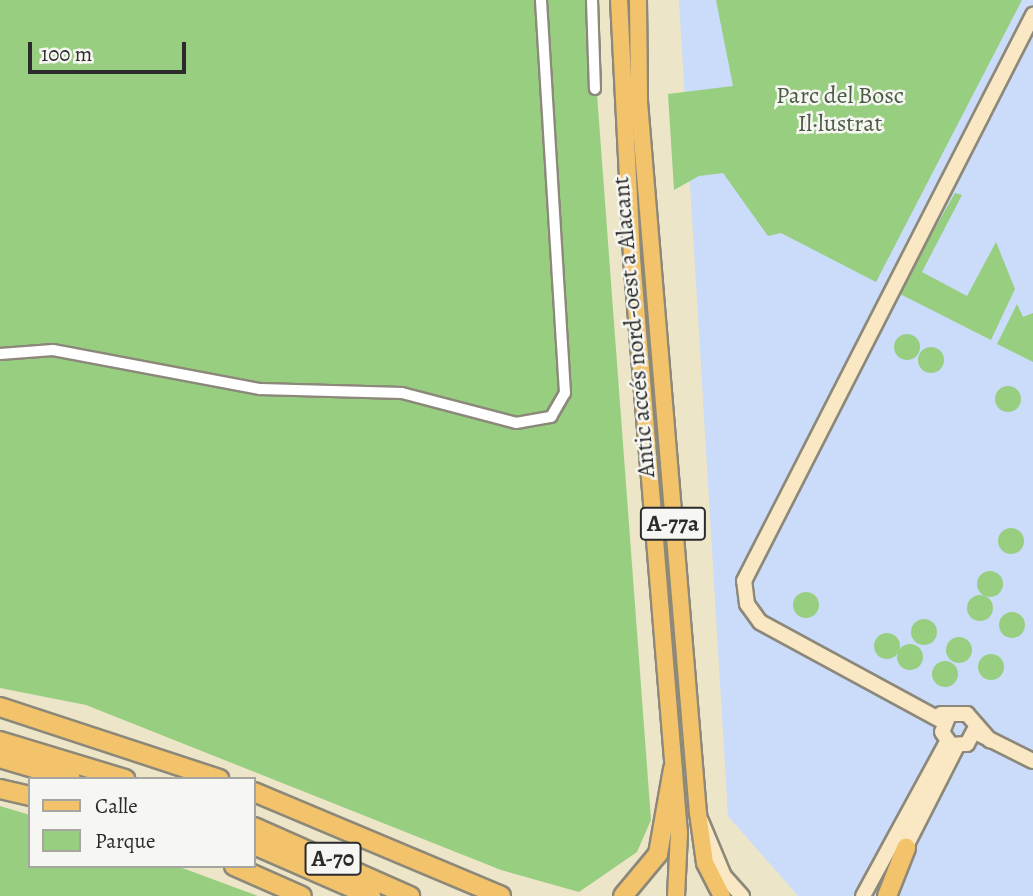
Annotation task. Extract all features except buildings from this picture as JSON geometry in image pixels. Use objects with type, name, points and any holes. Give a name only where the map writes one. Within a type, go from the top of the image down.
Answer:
[{"type":"highway","points":[[0,707],[213,777]]},
{"type":"highway","points":[[0,741],[118,777]]},
{"type":"highway","points":[[0,758],[64,777]]},
{"type":"highway","points":[[623,896],[658,854],[673,769]]},
{"type":"highway","points":[[0,789],[28,796]]},
{"type":"highway","points":[[256,793],[501,896]]},
{"type":"highway","name":"A-70","points":[[256,828],[410,896]]},
{"type":"highway","name":"A-70","points":[[256,846],[371,896]]},
{"type":"highway","points":[[887,896],[906,848]]},
{"type":"highway","points":[[426,866],[480,896]]},
{"type":"highway","points":[[239,868],[302,896]]},
{"type":"main road","name":"Antic accés nord-oest a Alacant","points":[[619,0],[630,227],[673,769],[676,896]]},
{"type":"main road","name":"Antic accés nord-oest a Alacant","points":[[638,0],[645,168],[698,813],[705,863],[722,896]]},
{"type":"street","points":[[0,354],[53,350],[260,389],[402,393],[534,424],[551,417],[565,393],[541,0]]},
{"type":"street","points":[[592,0],[595,89]]},
{"type":"street","points":[[1033,15],[744,581],[747,604],[760,622],[944,716],[967,714],[976,731],[1033,761]]},
{"type":"street","points":[[881,896],[906,848],[952,744],[944,716]]},
{"type":"street","points":[[863,896],[879,875],[952,744],[976,731]]},
{"type":"street","points":[[698,813],[724,876],[742,896]]},
{"type":"street","points":[[856,896],[879,875]]},
{"type":"shaded area","points":[[679,0],[1033,0],[1033,896],[798,896],[728,816]]},
{"type":"green space","points":[[0,0],[590,0],[651,820],[637,852],[579,892],[501,870],[86,705],[0,688]]},
{"type":"green space","name":"Parc del Bosc Il·lustrat","points":[[716,0],[1022,0],[876,282],[781,233],[768,236],[723,173],[699,176],[674,190],[668,94],[733,86]]},
{"type":"green space","points":[[955,193],[962,195],[922,272],[967,296],[996,242],[1015,289],[991,340],[898,293]]},
{"type":"green space","points":[[1017,304],[1023,317],[1033,313],[1033,362],[997,344]]},
{"type":"green space","points":[[907,334],[916,338],[920,347],[916,356],[907,360],[898,356],[894,347],[898,338]]},
{"type":"green space","points":[[931,347],[940,351],[944,360],[940,369],[931,373],[922,369],[918,360],[922,351]]},
{"type":"green space","points":[[1008,386],[1017,390],[1021,399],[1017,408],[1008,412],[999,408],[995,399],[999,390]]},
{"type":"green space","points":[[1011,528],[1020,532],[1024,541],[1020,550],[1011,554],[1002,550],[998,541],[1002,532]]},
{"type":"green space","points":[[990,571],[999,575],[1003,584],[999,593],[990,597],[981,593],[977,584],[981,575]]},
{"type":"green space","points":[[806,592],[815,596],[819,605],[815,614],[806,618],[797,614],[793,605],[797,596]]},
{"type":"green space","points":[[980,595],[989,599],[993,608],[989,617],[980,621],[971,617],[967,608],[971,599]]},
{"type":"green space","points":[[1012,612],[1021,616],[1025,625],[1021,634],[1012,638],[1003,634],[999,625],[1003,616]]},
{"type":"green space","points":[[924,619],[933,623],[937,632],[933,641],[924,645],[915,641],[911,632],[915,623]]},
{"type":"green space","points":[[887,633],[896,637],[900,646],[896,655],[887,659],[878,655],[874,646],[878,637]]},
{"type":"green space","points":[[959,637],[968,641],[972,650],[968,659],[959,663],[950,659],[946,650],[950,641]]},
{"type":"green space","points":[[910,644],[919,648],[923,657],[919,666],[910,670],[901,666],[897,657],[901,648]]},
{"type":"green space","points":[[991,654],[1000,658],[1004,667],[1000,676],[991,680],[982,676],[978,667],[982,658]]},
{"type":"green space","points":[[945,661],[954,665],[958,674],[954,683],[945,687],[936,683],[932,674],[936,665]]},
{"type":"green space","points":[[0,806],[28,814],[28,868],[182,868],[258,896],[0,896]]}]
